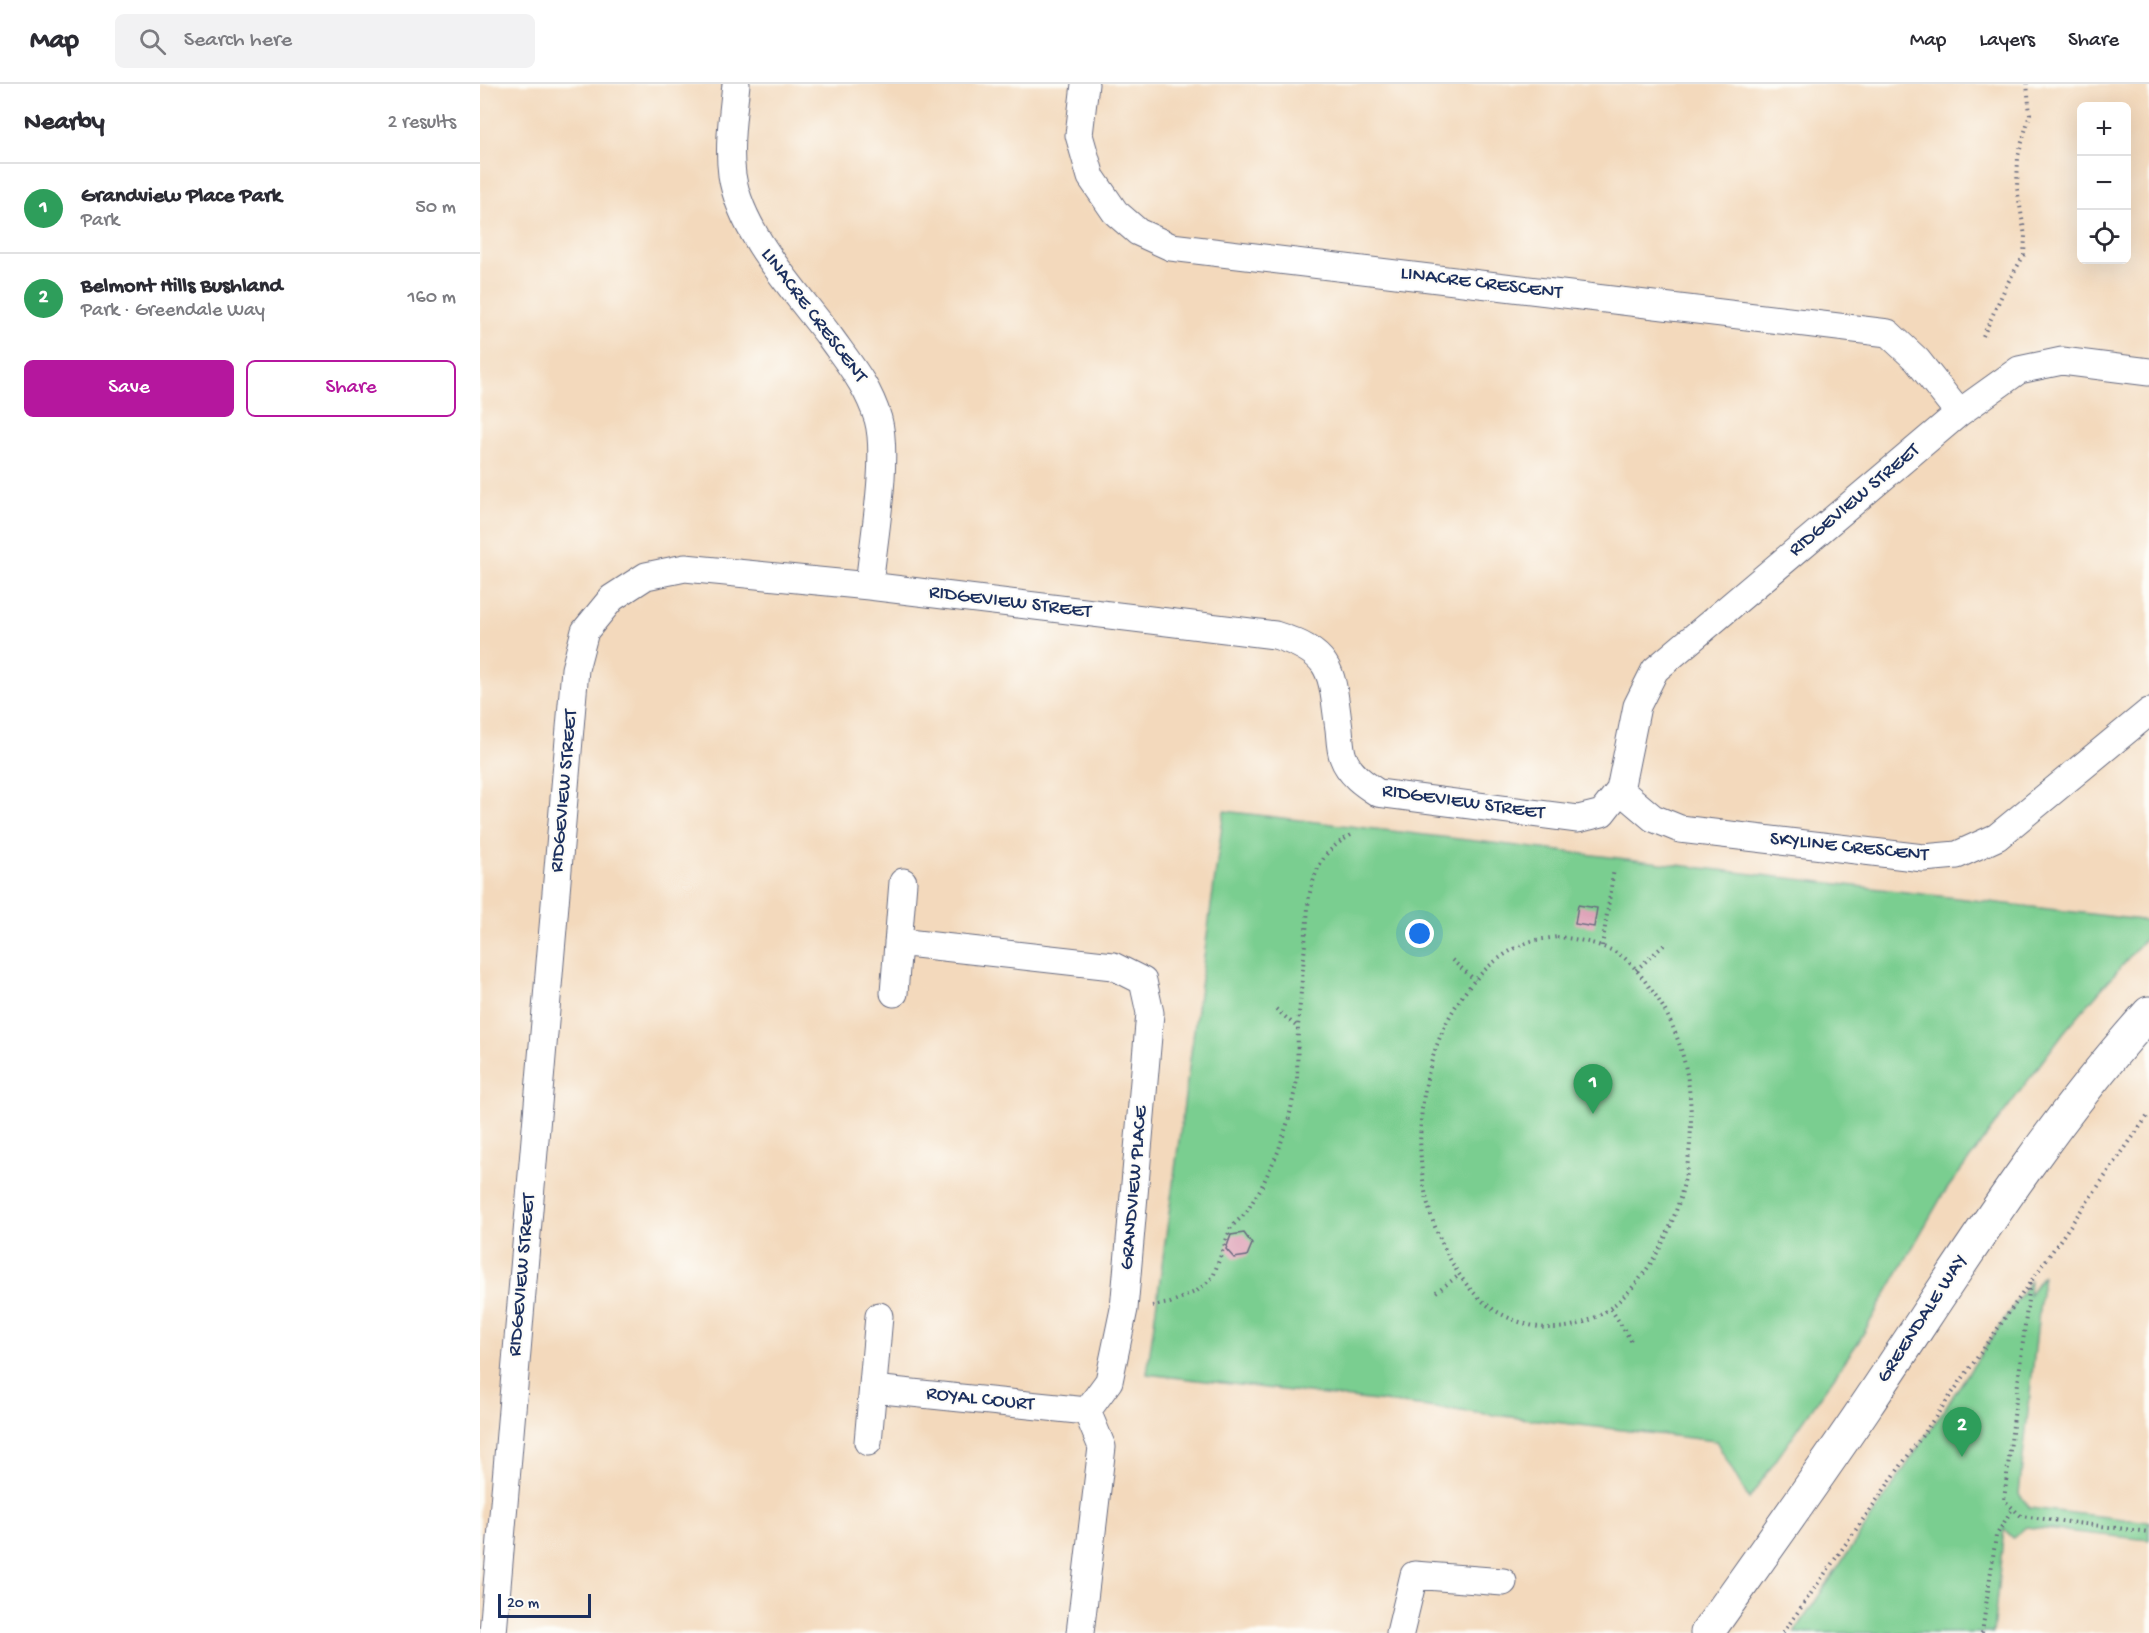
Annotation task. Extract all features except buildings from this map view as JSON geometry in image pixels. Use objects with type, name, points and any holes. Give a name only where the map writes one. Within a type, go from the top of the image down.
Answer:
[{"type":"street","name":"LINACRE CRESCENT","points":[[736,84],[731,145],[732,175],[739,202],[755,237],[868,389],[878,420],[883,444],[869,586]]},
{"type":"street","name":"LINACRE CRESCENT","points":[[1085,84],[1079,135],[1091,177],[1114,212],[1138,232],[1171,247],[1888,333],[1917,360],[1959,412]]},
{"type":"street","name":"RIDGEVIEW STREET","points":[[493,1633],[575,669],[585,631],[612,598],[646,576],[685,568],[869,586],[1275,635],[1299,642],[1313,652],[1330,670],[1343,757],[1358,779],[1378,793],[1578,819],[1602,813],[1620,790],[1637,706],[1655,670],[1959,412],[2019,370],[2062,362],[2149,372]]},
{"type":"street","name":"SKYLINE CRESCENT","points":[[1620,790],[1653,818],[1680,829],[1923,858],[1957,855],[1997,837],[2149,712]]},
{"type":"street","points":[[894,993],[903,882]]},
{"type":"street","name":"GRANDVIEW PLACE","points":[[898,942],[1113,966],[1143,981],[1150,1013],[1124,1309],[1109,1381],[1087,1411]]},
{"type":"street","name":"GREENDALE WAY","points":[[1707,1633],[1866,1406],[2019,1176],[2103,1064],[2149,1013]]},
{"type":"street","points":[[868,1442],[879,1316]]},
{"type":"street","name":"ROYAL COURT","points":[[873,1389],[1087,1411]]},
{"type":"street","points":[[1080,1633],[1102,1448],[1087,1411]]},
{"type":"street","points":[[1400,1633],[1414,1575],[1503,1582]]},
{"type":"path","points":[[1983,336],[2007,284],[2024,255],[2025,236],[2017,188],[2018,156],[2030,114],[2027,84]]},
{"type":"path","points":[[1124,1309],[1170,1303],[1197,1291],[1213,1277],[1232,1227],[1245,1214],[1261,1188],[1278,1152],[1289,1118],[1297,1080],[1298,1027],[1309,897],[1314,876],[1324,855],[1352,835]]},
{"type":"path","points":[[1602,946],[1614,868]]},
{"type":"path","points":[[1557,937],[1602,946],[1623,957],[1636,970],[1660,1000],[1674,1031],[1683,1059],[1691,1120],[1689,1155],[1680,1202],[1662,1247],[1636,1285],[1611,1309],[1588,1322],[1566,1328],[1539,1328],[1513,1321],[1486,1305],[1458,1276],[1433,1224],[1423,1185],[1419,1140],[1421,1109],[1429,1068],[1443,1032],[1457,1003],[1490,965],[1528,942],[1557,937]]},
{"type":"path","points":[[1636,970],[1664,945]]},
{"type":"path","points":[[1452,960],[1475,980]]},
{"type":"path","points":[[1276,1009],[1298,1027]]},
{"type":"path","points":[[1783,1633],[1903,1466],[2030,1281],[2149,1114]]},
{"type":"path","points":[[1436,1292],[1458,1276]]},
{"type":"path","points":[[2030,1281],[2004,1500],[2021,1516],[2149,1532]]},
{"type":"path","points":[[1611,1309],[1633,1344]]},
{"type":"path","points":[[1982,1633],[1996,1536],[2012,1509]]},
{"type":"green space","points":[[1224,811],[2149,921],[2149,934],[2064,1032],[1942,1196],[1859,1341],[1749,1499],[1716,1441],[1147,1374]]},
{"type":"green space","points":[[2043,1275],[2019,1494],[2030,1508],[2149,1522],[2149,1540],[2026,1527],[2013,1538],[2004,1529],[1993,1633],[1794,1633],[2030,1281],[2029,1295]]},
{"type":"place","name":"Grandview Place Park","points":[[1593,1114]]},
{"type":"place","name":"Belmont Hills Bushland","points":[[1962,1457]]}]
